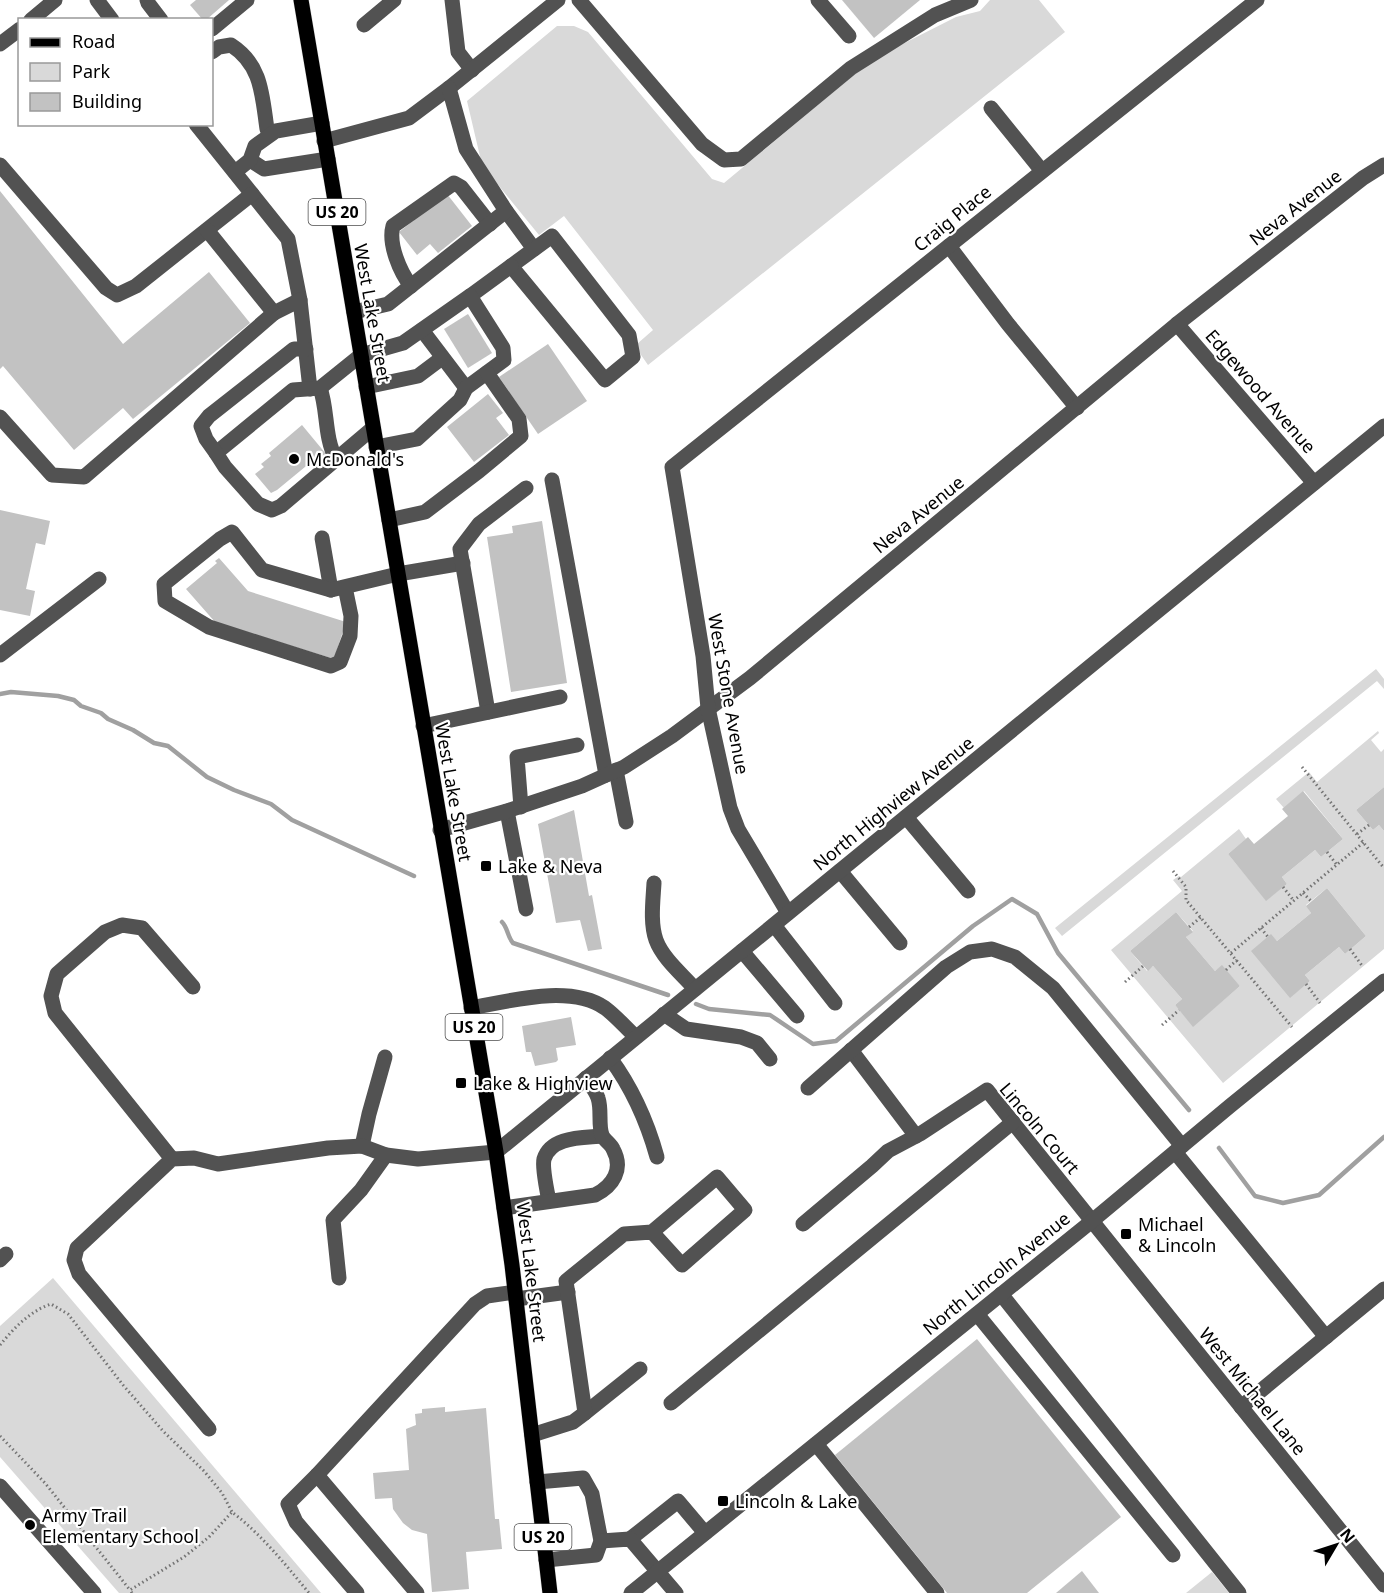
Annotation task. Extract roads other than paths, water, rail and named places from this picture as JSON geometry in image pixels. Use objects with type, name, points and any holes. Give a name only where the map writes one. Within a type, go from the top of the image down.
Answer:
[{"type":"main road","name":"West Lake Street","points":[[301,0],[496,1152],[516,1295],[550,1593]]},
{"type":"street","points":[[33,18],[55,0]]},
{"type":"street","points":[[97,0],[110,18]]},
{"type":"street","points":[[147,0],[159,18]]},
{"type":"street","points":[[213,28],[247,0]]},
{"type":"street","points":[[452,0],[458,52],[472,70]]},
{"type":"street","points":[[324,141],[409,118],[558,0]]},
{"type":"street","points":[[579,0],[702,144],[724,160],[741,159],[851,68],[935,15],[971,0]]},
{"type":"street","points":[[818,0],[849,36]]},
{"type":"street","name":"Craig Place","points":[[672,467],[1257,0]]},
{"type":"street","points":[[364,25],[385,3]]},
{"type":"street","points":[[0,44],[18,30]]},
{"type":"street","points":[[215,50],[231,45],[244,54],[259,79],[267,129],[271,134]]},
{"type":"street","points":[[449,88],[466,149],[534,249]]},
{"type":"street","points":[[992,108],[1042,171]]},
{"type":"street","points":[[235,172],[250,160],[255,146],[276,131],[322,123]]},
{"type":"street","points":[[198,126],[288,239],[300,300],[306,349],[315,388],[323,398],[331,450],[336,459]]},
{"type":"street","points":[[250,160],[264,169],[328,159]]},
{"type":"street","points":[[0,165],[106,288],[117,295],[136,286],[252,194]]},
{"type":"street","name":"Neva Avenue","points":[[440,830],[514,809],[582,786],[611,773],[672,736],[750,678],[1177,324],[1363,178],[1384,165]]},
{"type":"street","points":[[411,286],[404,276],[390,235],[393,226],[454,183],[466,193],[490,224]]},
{"type":"street","points":[[354,312],[388,304],[506,211]]},
{"type":"street","points":[[207,230],[274,313]]},
{"type":"street","points":[[216,453],[293,390],[315,388],[361,354],[403,343],[552,236],[629,335],[633,357],[605,380],[511,266]]},
{"type":"street","points":[[949,246],[1008,324],[1077,408]]},
{"type":"street","points":[[376,447],[417,439],[460,400],[466,388],[504,360],[503,348],[470,296]]},
{"type":"street","points":[[0,417],[52,475],[84,477],[274,313],[300,300]]},
{"type":"street","name":"Edgewood Avenue","points":[[1177,324],[1314,483]]},
{"type":"street","points":[[422,330],[466,388]]},
{"type":"street","points":[[306,349],[294,349],[201,426],[206,439],[225,467],[258,504],[272,510],[281,506],[373,428]]},
{"type":"street","points":[[366,387],[418,376],[442,358]]},
{"type":"street","points":[[388,520],[425,512],[521,436],[519,420],[486,373]]},
{"type":"street","name":"North Highview Avenue","points":[[496,1152],[1384,426]]},
{"type":"street","name":"West Stone Avenue","points":[[672,467],[703,656],[708,708],[730,808],[738,829],[788,913]]},
{"type":"street","points":[[552,480],[611,773],[626,822]]},
{"type":"street","points":[[488,712],[460,549],[480,524],[526,488]]},
{"type":"street","points":[[322,538],[338,588],[351,616],[350,636],[340,662],[331,666],[209,627],[165,601],[164,584],[219,539],[232,532],[262,570],[338,588],[398,574],[462,563]]},
{"type":"street","points":[[0,655],[99,579]]},
{"type":"street","points":[[423,726],[560,697]]},
{"type":"street","points":[[526,909],[514,809],[517,757],[578,745]]},
{"type":"street","points":[[906,817],[968,891]]},
{"type":"street","points":[[840,871],[900,943]]},
{"type":"street","points":[[654,883],[653,922],[656,939],[661,951],[695,989]]},
{"type":"street","points":[[172,1159],[55,1013],[51,996],[57,974],[105,932],[122,925],[142,928],[193,987]]},
{"type":"street","points":[[774,925],[835,1003]]},
{"type":"street","points":[[808,1088],[946,967],[970,952],[992,950],[1015,957],[1053,988],[1326,1337]]},
{"type":"street","points":[[742,951],[797,1016]]},
{"type":"street","name":"North Lincoln Avenue","points":[[631,1593],[1092,1221],[1384,981]]},
{"type":"street","points":[[471,1008],[535,996],[571,996],[604,1007],[636,1037]]},
{"type":"street","points":[[664,1014],[686,1029],[741,1037],[757,1043],[770,1059]]},
{"type":"street","points":[[851,1050],[916,1136]]},
{"type":"street","points":[[363,1146],[369,1114],[385,1057]]},
{"type":"street","points":[[610,1058],[625,1078],[644,1115],[657,1157]]},
{"type":"street","points":[[504,1208],[595,1194],[611,1185],[617,1170],[617,1158],[614,1149],[602,1137],[598,1098],[586,1078]]},
{"type":"street","name":"Lincoln Court","points":[[803,1224],[873,1166],[888,1150],[916,1136],[987,1090],[1092,1221]]},
{"type":"street","points":[[671,1403],[1013,1122]]},
{"type":"street","points":[[549,1201],[544,1160],[553,1145],[567,1140],[602,1137]]},
{"type":"street","points":[[209,1429],[79,1274],[74,1260],[77,1248],[172,1159],[194,1158],[218,1164],[328,1148],[363,1146],[386,1155],[418,1159],[496,1152]]},
{"type":"street","points":[[339,1278],[333,1220],[361,1190],[386,1155]]},
{"type":"street","points":[[585,1413],[566,1281],[624,1234],[652,1232],[717,1177],[745,1210],[682,1264],[652,1232]]},
{"type":"street","name":"West Michael Lane","points":[[1092,1221],[1384,1583]]},
{"type":"street","points":[[1241,1407],[1384,1289]]},
{"type":"street","points":[[357,1593],[296,1522],[288,1504],[475,1304],[487,1296],[568,1292]]},
{"type":"street","points":[[1002,1294],[1239,1593]]},
{"type":"street","points":[[977,1314],[1173,1555]]},
{"type":"street","points":[[532,1435],[573,1422],[640,1369]]},
{"type":"street","points":[[816,1444],[937,1593]]},
{"type":"street","points":[[317,1475],[417,1593]]},
{"type":"street","points":[[537,1482],[583,1478],[592,1494],[601,1541],[596,1555],[546,1560]]},
{"type":"street","points":[[0,1486],[94,1593]]},
{"type":"street","points":[[601,1541],[630,1539],[678,1500],[705,1533]]},
{"type":"street","points":[[630,1539],[676,1593]]},
{"type":"waterway","points":[[0,694],[11,692],[58,696],[74,700],[81,706],[101,713],[154,743],[168,746],[207,777],[271,804],[292,820],[414,876]]},
{"type":"waterway","points":[[696,1004],[709,1009],[770,1015],[813,1044],[836,1041],[973,926],[1012,899],[1037,914],[1058,953],[1189,1110]]},
{"type":"waterway","points":[[502,922],[513,943],[668,995]]},
{"type":"waterway","points":[[1219,1148],[1255,1196],[1283,1203],[1319,1195],[1384,1137]]},
{"type":"place","name":"McDonald's","points":[[294,459]]},
{"type":"place","name":"Lake & Neva","points":[[486,866]]},
{"type":"place","name":"Lake & Highview","points":[[461,1083]]},
{"type":"place","name":"Michael & Lincoln","points":[[1126,1234]]},
{"type":"place","name":"Lincoln & Lake","points":[[723,1501]]},
{"type":"place","name":"Army Trail Elementary School","points":[[30,1525]]}]
